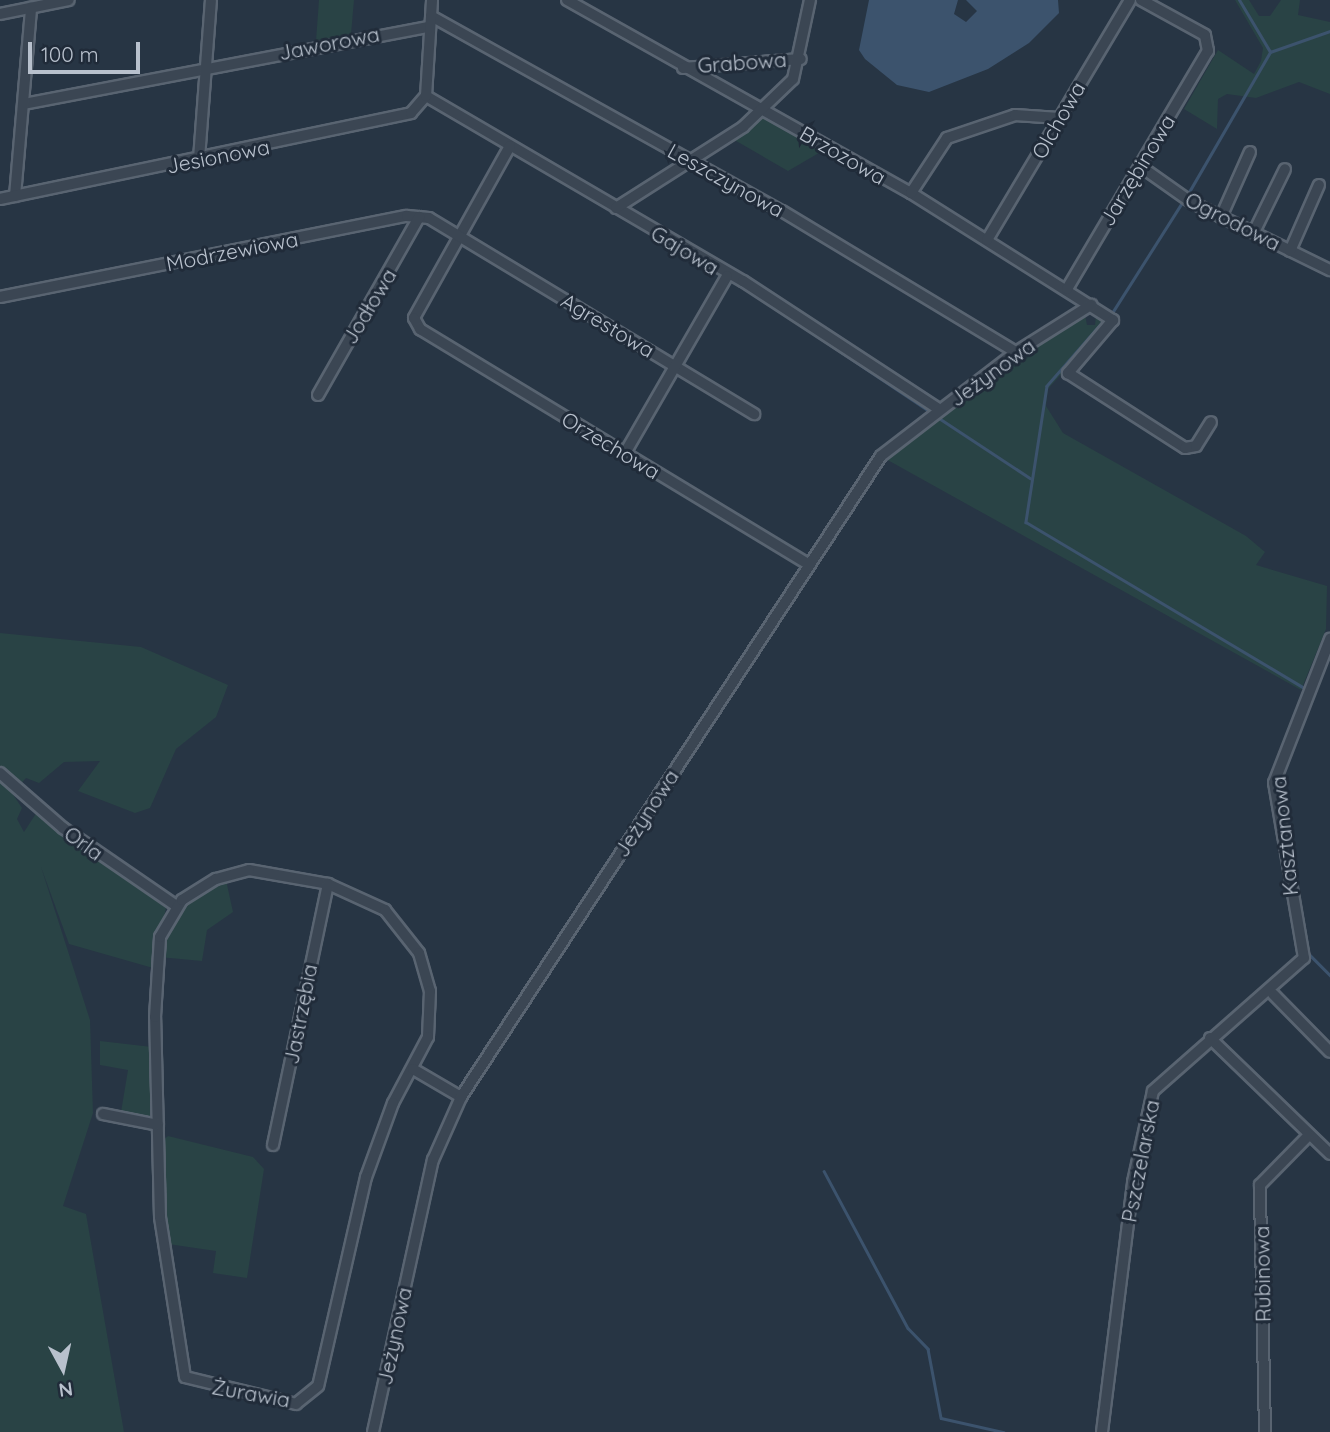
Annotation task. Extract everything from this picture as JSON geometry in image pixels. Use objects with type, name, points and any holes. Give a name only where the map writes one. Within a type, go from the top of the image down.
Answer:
[{"type":"street","points":[[0,14],[69,0]]},
{"type":"street","points":[[200,159],[211,0]]},
{"type":"street","points":[[426,96],[432,0]]},
{"type":"street","name":"Brzozowa","points":[[567,0],[683,68],[764,109],[911,193],[1113,320],[1068,373],[1185,448],[1196,446],[1211,422]]},
{"type":"street","name":"Grabowa","points":[[616,208],[764,109],[793,79],[801,59],[810,0]]},
{"type":"street","name":"Olchowa","points":[[986,240],[1130,0]]},
{"type":"street","name":"Jarzębinowa","points":[[1067,289],[1208,51],[1205,35],[1141,0]]},
{"type":"street","points":[[15,196],[31,8]]},
{"type":"street","name":"Jaworowa","points":[[23,104],[430,22]]},
{"type":"street","name":"Leszczynowa","points":[[430,22],[688,158],[1016,352]]},
{"type":"street","name":"Grabowa","points":[[683,68],[801,59]]},
{"type":"street","name":"Gajowa","points":[[426,96],[616,208],[940,410]]},
{"type":"street","name":"Jesionowa","points":[[0,199],[390,120],[411,113],[426,96]]},
{"type":"street","points":[[911,193],[947,138],[1015,115],[1059,118]]},
{"type":"street","points":[[419,217],[461,236],[510,146]]},
{"type":"street","points":[[1221,218],[1251,152]]},
{"type":"street","name":"Ogrodowa","points":[[1140,166],[1221,218],[1330,270]]},
{"type":"street","points":[[1254,232],[1285,169]]},
{"type":"street","points":[[1290,251],[1319,185]]},
{"type":"street","name":"Modrzewiowa","points":[[0,297],[419,217]]},
{"type":"street","name":"Jodłowa","points":[[317,395],[419,217]]},
{"type":"street","name":"Orzechowa","points":[[461,236],[414,318],[417,324],[807,563]]},
{"type":"street","name":"Agrestowa","points":[[461,236],[754,414]]},
{"type":"street","points":[[625,453],[727,276]]},
{"type":"street","name":"Jeżynowa","points":[[373,1432],[433,1160],[461,1097],[807,563],[881,456],[1016,352],[1091,305]]},
{"type":"street","name":"Kasztanowa","points":[[1304,958],[1296,943],[1275,770],[1330,639]]},
{"type":"street","name":"Orla","points":[[0,774],[63,828],[175,905]]},
{"type":"street","name":"Żurawia","points":[[239,872],[328,884],[385,910],[427,970],[431,1023],[366,1177],[318,1386],[296,1404],[199,1384],[185,1377],[178,1363],[160,1217],[157,961],[175,905],[239,872]]},
{"type":"street","name":"Jastrzębia","points":[[273,1144],[328,884]]},
{"type":"street","name":"Pszczelarska","points":[[1102,1432],[1142,1124],[1159,1082],[1304,958]]},
{"type":"street","points":[[1273,995],[1330,1052]]},
{"type":"street","points":[[1210,1038],[1330,1154]]},
{"type":"street","points":[[413,1069],[461,1097]]},
{"type":"street","points":[[103,1114],[158,1125]]},
{"type":"street","name":"Rubinowa","points":[[1265,1432],[1260,1185],[1309,1135]]},
{"type":"green space","points":[[319,0],[354,0],[351,34],[316,41]]},
{"type":"green space","points":[[1235,0],[1249,0],[1259,16],[1270,16],[1281,0],[1300,0],[1298,15],[1330,22],[1330,94],[1299,82],[1256,98],[1227,94],[1218,99],[1217,129],[1184,109],[1218,50],[1254,74],[1261,61],[1263,48]]},
{"type":"green space","points":[[765,116],[824,150],[788,171],[731,138]]},
{"type":"green space","points":[[1085,315],[1087,325],[1095,325],[1096,315],[1108,321],[1048,389],[1046,406],[1063,433],[1246,536],[1265,552],[1256,565],[1327,586],[1326,629],[1301,690],[884,458],[1020,355]]},
{"type":"green space","points":[[0,633],[141,647],[228,685],[216,717],[176,749],[150,808],[135,813],[78,791],[100,761],[64,762],[39,783],[26,778],[19,786],[6,784],[22,808],[17,819],[24,832],[37,812],[166,908],[153,968],[69,944],[41,867],[90,1020],[93,1113],[63,1206],[86,1214],[124,1432],[0,1432]]},
{"type":"green space","points":[[226,880],[233,912],[207,930],[202,961],[159,957],[183,905]]},
{"type":"green space","points":[[100,1041],[152,1047],[150,1120],[121,1112],[128,1070],[100,1065]]},
{"type":"green space","points":[[168,1136],[253,1157],[264,1169],[247,1278],[213,1273],[216,1251],[168,1244],[162,1141]]},
{"type":"water","points":[[869,0],[958,0],[954,14],[966,22],[977,11],[966,0],[1058,0],[1059,13],[1029,43],[988,69],[929,92],[897,85],[865,59],[859,50]]},
{"type":"waterway","points":[[1189,192],[1270,52],[1239,0]]},
{"type":"waterway","points":[[1270,52],[1330,31]]},
{"type":"waterway","points":[[1112,313],[1183,201]]},
{"type":"waterway","points":[[762,299],[928,410]]},
{"type":"waterway","points":[[1103,322],[1047,386],[1026,522],[1303,687]]},
{"type":"waterway","points":[[939,418],[1030,478]]},
{"type":"waterway","points":[[1282,776],[1285,822]]},
{"type":"waterway","points":[[1307,952],[1330,975]]},
{"type":"waterway","points":[[824,1171],[908,1328],[928,1349],[941,1418],[1003,1432]]}]
